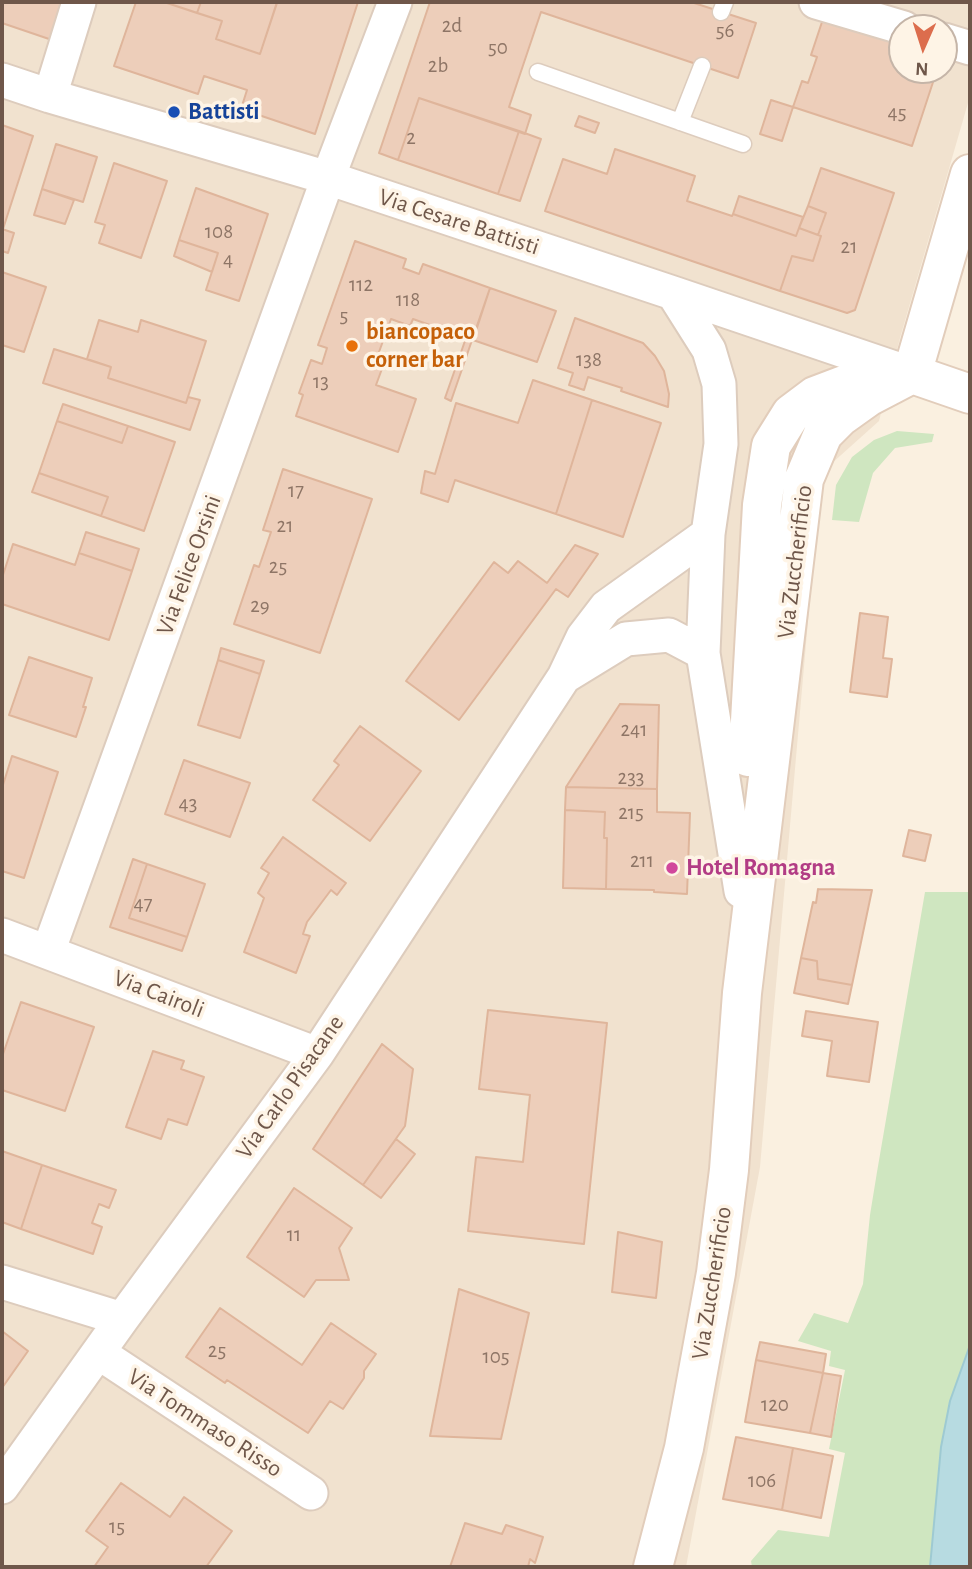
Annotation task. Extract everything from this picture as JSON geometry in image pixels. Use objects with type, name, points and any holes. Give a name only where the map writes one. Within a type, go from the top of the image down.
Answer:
[{"type":"main road","points":[[970,174],[912,374],[970,394]]},
{"type":"main road","name":"Via Zuccherificio","points":[[741,993],[741,891],[756,588],[762,505],[771,446],[791,414],[815,396],[844,385],[912,374]]},
{"type":"main road","name":"Via Zuccherificio","points":[[653,1567],[684,1448],[716,1273],[729,1170],[741,993],[804,479],[823,434],[840,417],[868,397],[912,374]]},
{"type":"street","points":[[50,96],[79,2]]},
{"type":"street","name":"Via Felice Orsini","points":[[48,952],[328,178],[395,2]]},
{"type":"street","points":[[816,2],[888,23]]},
{"type":"street","name":"Via Cesare Battisti","points":[[2,80],[328,178],[912,374]]},
{"type":"street","name":"Via Zuccherificio","points":[[673,293],[709,350],[719,384],[721,444],[708,534],[703,653],[741,891]]},
{"type":"street","name":"Via Carlo Pisacane","points":[[2,1487],[317,1054],[564,677],[583,637],[606,607],[708,534]]},
{"type":"street","points":[[564,677],[626,639],[669,635],[703,653]]},
{"type":"street","name":"Via Cairoli","points":[[2,935],[317,1054]]},
{"type":"street","points":[[2,1282],[122,1319]]},
{"type":"street","name":"Via Tommaso Risso","points":[[99,1353],[311,1493]]},
{"type":"lane","points":[[680,122],[702,66]]},
{"type":"lane","points":[[538,72],[743,144]]},
{"type":"shaded area","points":[[2,2],[970,2],[970,96],[900,338],[879,421],[821,473],[760,1167],[686,1567],[2,1567]]},
{"type":"green space","points":[[897,431],[934,434],[932,442],[895,448],[873,473],[859,522],[832,520],[836,485],[852,457],[874,440]]},
{"type":"green space","points":[[925,892],[970,892],[970,1345],[950,1401],[941,1447],[930,1567],[752,1567],[751,1561],[778,1530],[829,1537],[845,1453],[829,1449],[845,1370],[829,1366],[831,1351],[798,1341],[814,1313],[848,1323],[863,1284],[870,1215]]},
{"type":"water","points":[[970,1345],[970,1567],[930,1567],[941,1447],[950,1401]]},
{"type":"building","points":[[2,2],[64,3],[52,40],[2,23]]},
{"type":"building","points":[[136,2],[164,2],[222,21],[216,39],[260,54],[277,2],[358,2],[315,134],[241,109],[247,90],[204,76],[198,94],[114,66]]},
{"type":"building","points":[[164,2],[201,2],[197,13]]},
{"type":"building","points":[[201,2],[277,3],[260,54],[216,39],[222,21],[197,13]]},
{"type":"building","points":[[430,2],[691,2],[756,23],[738,78],[541,12],[509,107],[531,115],[525,134],[419,98],[398,160],[379,153]]},
{"type":"building","points":[[824,16],[888,37],[888,84],[932,84],[912,146],[793,107],[802,81],[808,83],[817,57],[811,55]]},
{"type":"building","points":[[419,98],[519,131],[498,194],[398,160]]},
{"type":"building","points":[[771,100],[793,107],[782,141],[760,134]]},
{"type":"building","points":[[579,116],[599,123],[595,133],[575,126]]},
{"type":"building","points":[[2,125],[33,136],[3,229],[2,229]]},
{"type":"building","points":[[519,131],[541,139],[520,201],[498,194]]},
{"type":"building","points":[[56,144],[97,157],[83,202],[42,189]]},
{"type":"building","points":[[615,149],[695,176],[687,201],[796,236],[799,228],[821,236],[813,261],[792,256],[780,291],[545,211],[563,159],[607,174]]},
{"type":"building","points":[[114,163],[167,181],[141,258],[99,243],[105,225],[95,222]]},
{"type":"building","points":[[821,168],[894,193],[855,310],[847,313],[780,291],[792,256],[813,261],[826,213],[808,206]]},
{"type":"building","points":[[196,188],[268,214],[239,301],[206,290],[218,253],[179,240]]},
{"type":"building","points":[[42,189],[74,200],[65,224],[34,215]]},
{"type":"building","points":[[739,196],[803,217],[796,236],[733,214]]},
{"type":"building","points":[[808,206],[826,213],[818,235],[799,228]]},
{"type":"building","points":[[2,229],[14,233],[8,253],[2,251]]},
{"type":"building","points":[[179,240],[218,253],[212,272],[174,256]]},
{"type":"building","name":"biancopaco corner bar","points":[[355,241],[406,259],[403,268],[419,274],[423,264],[490,288],[451,401],[445,398],[466,338],[413,319],[410,326],[391,319],[375,363],[383,366],[376,385],[416,399],[398,452],[296,416],[303,395],[299,393],[311,360],[322,364],[327,348],[318,345]]},
{"type":"building","points":[[2,272],[46,287],[24,352],[2,345]]},
{"type":"building","points":[[490,288],[556,311],[537,362],[473,340]]},
{"type":"building","points":[[575,318],[643,343],[664,371],[669,394],[668,407],[588,377],[584,390],[569,385],[573,373],[558,368]]},
{"type":"building","points":[[99,320],[138,332],[141,320],[206,341],[186,403],[108,378],[111,367],[87,359]]},
{"type":"building","points":[[54,349],[111,367],[108,378],[186,403],[188,397],[200,400],[190,430],[43,383]]},
{"type":"building","points":[[533,380],[592,400],[556,514],[455,480],[448,502],[421,493],[425,471],[435,474],[456,403],[518,423]]},
{"type":"building","points":[[592,400],[661,423],[623,537],[556,514]]},
{"type":"building","points":[[63,404],[128,426],[122,443],[57,421]]},
{"type":"building","points":[[57,421],[122,443],[128,426],[175,442],[144,531],[101,516],[108,497],[39,473]]},
{"type":"building","points":[[283,469],[372,499],[320,653],[234,624],[254,565],[259,567],[271,532],[263,530]]},
{"type":"building","points":[[39,473],[108,497],[101,516],[32,492]]},
{"type":"building","points":[[86,532],[139,549],[132,571],[79,553]]},
{"type":"building","points":[[13,544],[75,565],[79,553],[132,571],[109,640],[2,604],[2,578]]},
{"type":"building","points":[[575,545],[598,554],[568,597],[556,589],[459,720],[406,681],[494,562],[508,573],[518,561],[547,583]]},
{"type":"building","points":[[860,613],[888,617],[883,658],[892,659],[887,697],[850,692]]},
{"type":"building","points":[[221,648],[264,661],[260,674],[218,660]]},
{"type":"building","points":[[29,657],[92,678],[76,737],[9,715]]},
{"type":"building","points":[[218,660],[260,674],[240,738],[198,725]]},
{"type":"building","points":[[620,704],[659,705],[657,789],[566,787]]},
{"type":"building","points":[[360,726],[421,771],[370,841],[313,800],[339,765],[334,761]]},
{"type":"building","points":[[12,756],[58,772],[24,878],[2,871],[2,788]]},
{"type":"building","points":[[184,760],[250,783],[230,837],[165,814]]},
{"type":"building","points":[[566,787],[657,789],[657,812],[690,813],[687,894],[606,889],[605,812],[565,810]]},
{"type":"building","points":[[565,810],[605,812],[606,889],[563,888]]},
{"type":"building","points":[[909,830],[931,835],[925,861],[903,856]]},
{"type":"building","points":[[283,837],[346,883],[337,895],[331,890],[307,922],[303,934],[310,936],[296,973],[244,952],[264,898],[258,893],[269,873],[261,868]]},
{"type":"building","points":[[133,859],[147,864],[129,918],[187,937],[182,951],[110,927]]},
{"type":"building","points":[[147,864],[205,884],[187,937],[129,918]]},
{"type":"building","points":[[818,889],[872,890],[852,985],[818,979],[817,961],[801,958]]},
{"type":"building","points":[[801,958],[817,961],[818,979],[852,985],[848,1004],[794,993]]},
{"type":"building","points":[[21,1002],[94,1027],[65,1111],[2,1090],[2,1057]]},
{"type":"building","points":[[488,1010],[607,1023],[584,1244],[468,1231],[476,1157],[523,1162],[530,1095],[479,1089]]},
{"type":"building","points":[[806,1011],[878,1022],[869,1082],[827,1076],[832,1041],[802,1036]]},
{"type":"building","points":[[382,1044],[413,1069],[405,1126],[363,1185],[313,1149]]},
{"type":"building","points":[[153,1051],[184,1061],[181,1069],[204,1077],[187,1125],[168,1119],[161,1139],[126,1127]]},
{"type":"building","points":[[396,1139],[415,1154],[381,1198],[363,1185]]},
{"type":"building","points":[[2,1151],[42,1165],[21,1229],[2,1222]]},
{"type":"building","points":[[42,1165],[116,1190],[109,1208],[99,1204],[92,1223],[102,1227],[93,1254],[21,1229]]},
{"type":"building","points":[[294,1188],[352,1228],[339,1248],[349,1280],[316,1280],[304,1297],[247,1257]]},
{"type":"building","points":[[618,1232],[662,1242],[656,1298],[612,1292]]},
{"type":"building","points":[[459,1289],[529,1313],[501,1439],[430,1436]]},
{"type":"building","points":[[220,1308],[302,1365],[331,1323],[376,1354],[343,1409],[330,1401],[308,1433],[227,1380],[225,1383],[186,1357]]},
{"type":"building","points":[[2,1331],[28,1351],[2,1388]]},
{"type":"building","points":[[760,1342],[826,1354],[823,1373],[756,1360]]},
{"type":"building","points":[[756,1360],[823,1373],[810,1433],[745,1422]]},
{"type":"building","points":[[823,1373],[841,1376],[831,1437],[810,1433]]},
{"type":"building","points":[[736,1437],[793,1448],[782,1510],[723,1499]]},
{"type":"building","points":[[793,1448],[833,1456],[821,1518],[782,1510]]},
{"type":"building","points":[[121,1483],[170,1517],[184,1497],[232,1531],[206,1567],[94,1567],[108,1547],[86,1531]]},
{"type":"building","points":[[465,1523],[502,1534],[506,1525],[543,1537],[535,1563],[530,1559],[528,1567],[450,1567]]},
{"type":"place","name":"Battisti","points":[[174,112]]},
{"type":"place","name":"biancopaco corner bar","points":[[352,346]]},
{"type":"place","name":"Hotel Romagna","points":[[672,868]]}]
